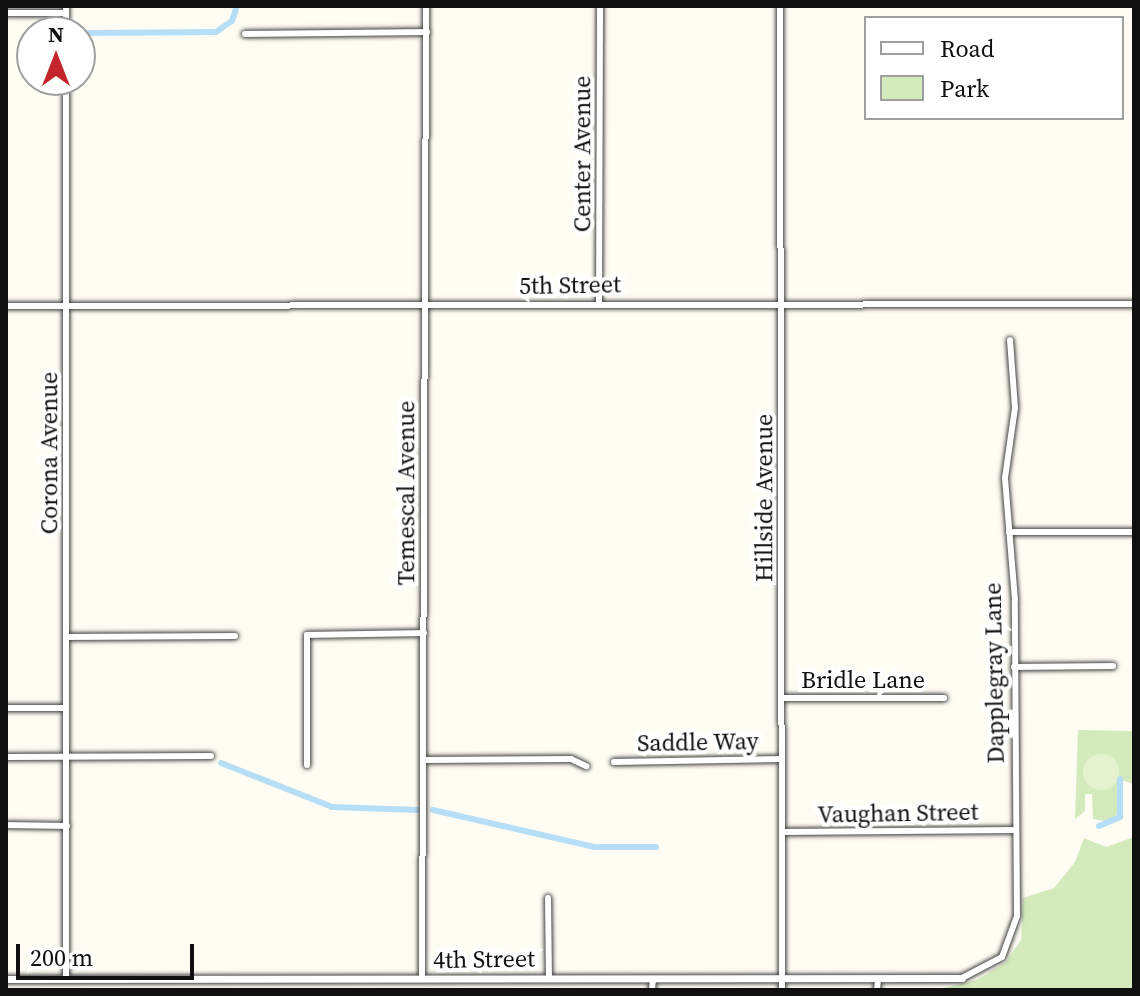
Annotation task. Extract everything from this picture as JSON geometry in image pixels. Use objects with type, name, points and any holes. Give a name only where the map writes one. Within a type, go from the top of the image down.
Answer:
[{"type":"street","name":"Temescal Avenue","points":[[422,979],[426,6]]},
{"type":"street","name":"Center Avenue","points":[[599,303],[600,6]]},
{"type":"street","name":"Hillside Avenue","points":[[780,6],[782,990]]},
{"type":"street","points":[[6,13],[66,10]]},
{"type":"street","points":[[245,34],[427,32]]},
{"type":"street","name":"Corona Avenue","points":[[66,96],[66,979]]},
{"type":"street","name":"5th Street","points":[[6,306],[781,302],[1134,304]]},
{"type":"street","name":"Dapplegray Lane","points":[[962,978],[987,970],[1013,938],[1014,667],[1005,458],[1015,408],[1010,340]]},
{"type":"street","points":[[1009,532],[1134,532]]},
{"type":"street","points":[[307,765],[307,635],[424,633]]},
{"type":"street","points":[[66,637],[235,636]]},
{"type":"street","points":[[1014,667],[1113,666]]},
{"type":"street","name":"Bridle Lane","points":[[782,698],[944,698]]},
{"type":"street","points":[[6,708],[66,708]]},
{"type":"street","points":[[6,757],[211,756]]},
{"type":"street","points":[[424,760],[571,759],[586,766]]},
{"type":"street","name":"Saddle Way","points":[[614,762],[781,759]]},
{"type":"street","points":[[6,825],[67,826]]},
{"type":"street","name":"Vaughan Street","points":[[783,832],[1013,830]]},
{"type":"street","points":[[548,898],[549,978]]},
{"type":"street","name":"4th Street","points":[[6,979],[782,979],[877,986],[962,978]]},
{"type":"street","points":[[652,990],[653,979]]},
{"type":"street","points":[[244,980],[244,990]]},
{"type":"green space","points":[[1078,730],[1134,731],[1134,784],[1117,779],[1117,814],[1110,822],[1093,819],[1092,794],[1085,794],[1085,811],[1075,819]]},
{"type":"green space","points":[[1101,754],[1114,759],[1119,772],[1114,785],[1101,790],[1088,785],[1083,772],[1088,759]]},
{"type":"green space","points":[[1134,837],[1134,990],[936,990],[977,980],[1006,962],[1021,940],[1023,898],[1054,888],[1075,862],[1084,838],[1106,847]]},
{"type":"waterway","points":[[96,33],[216,32],[232,21],[237,6]]},
{"type":"waterway","points":[[221,763],[332,807],[418,810]]},
{"type":"waterway","points":[[1099,826],[1120,817],[1120,779]]},
{"type":"waterway","points":[[433,810],[594,847],[656,847]]}]
